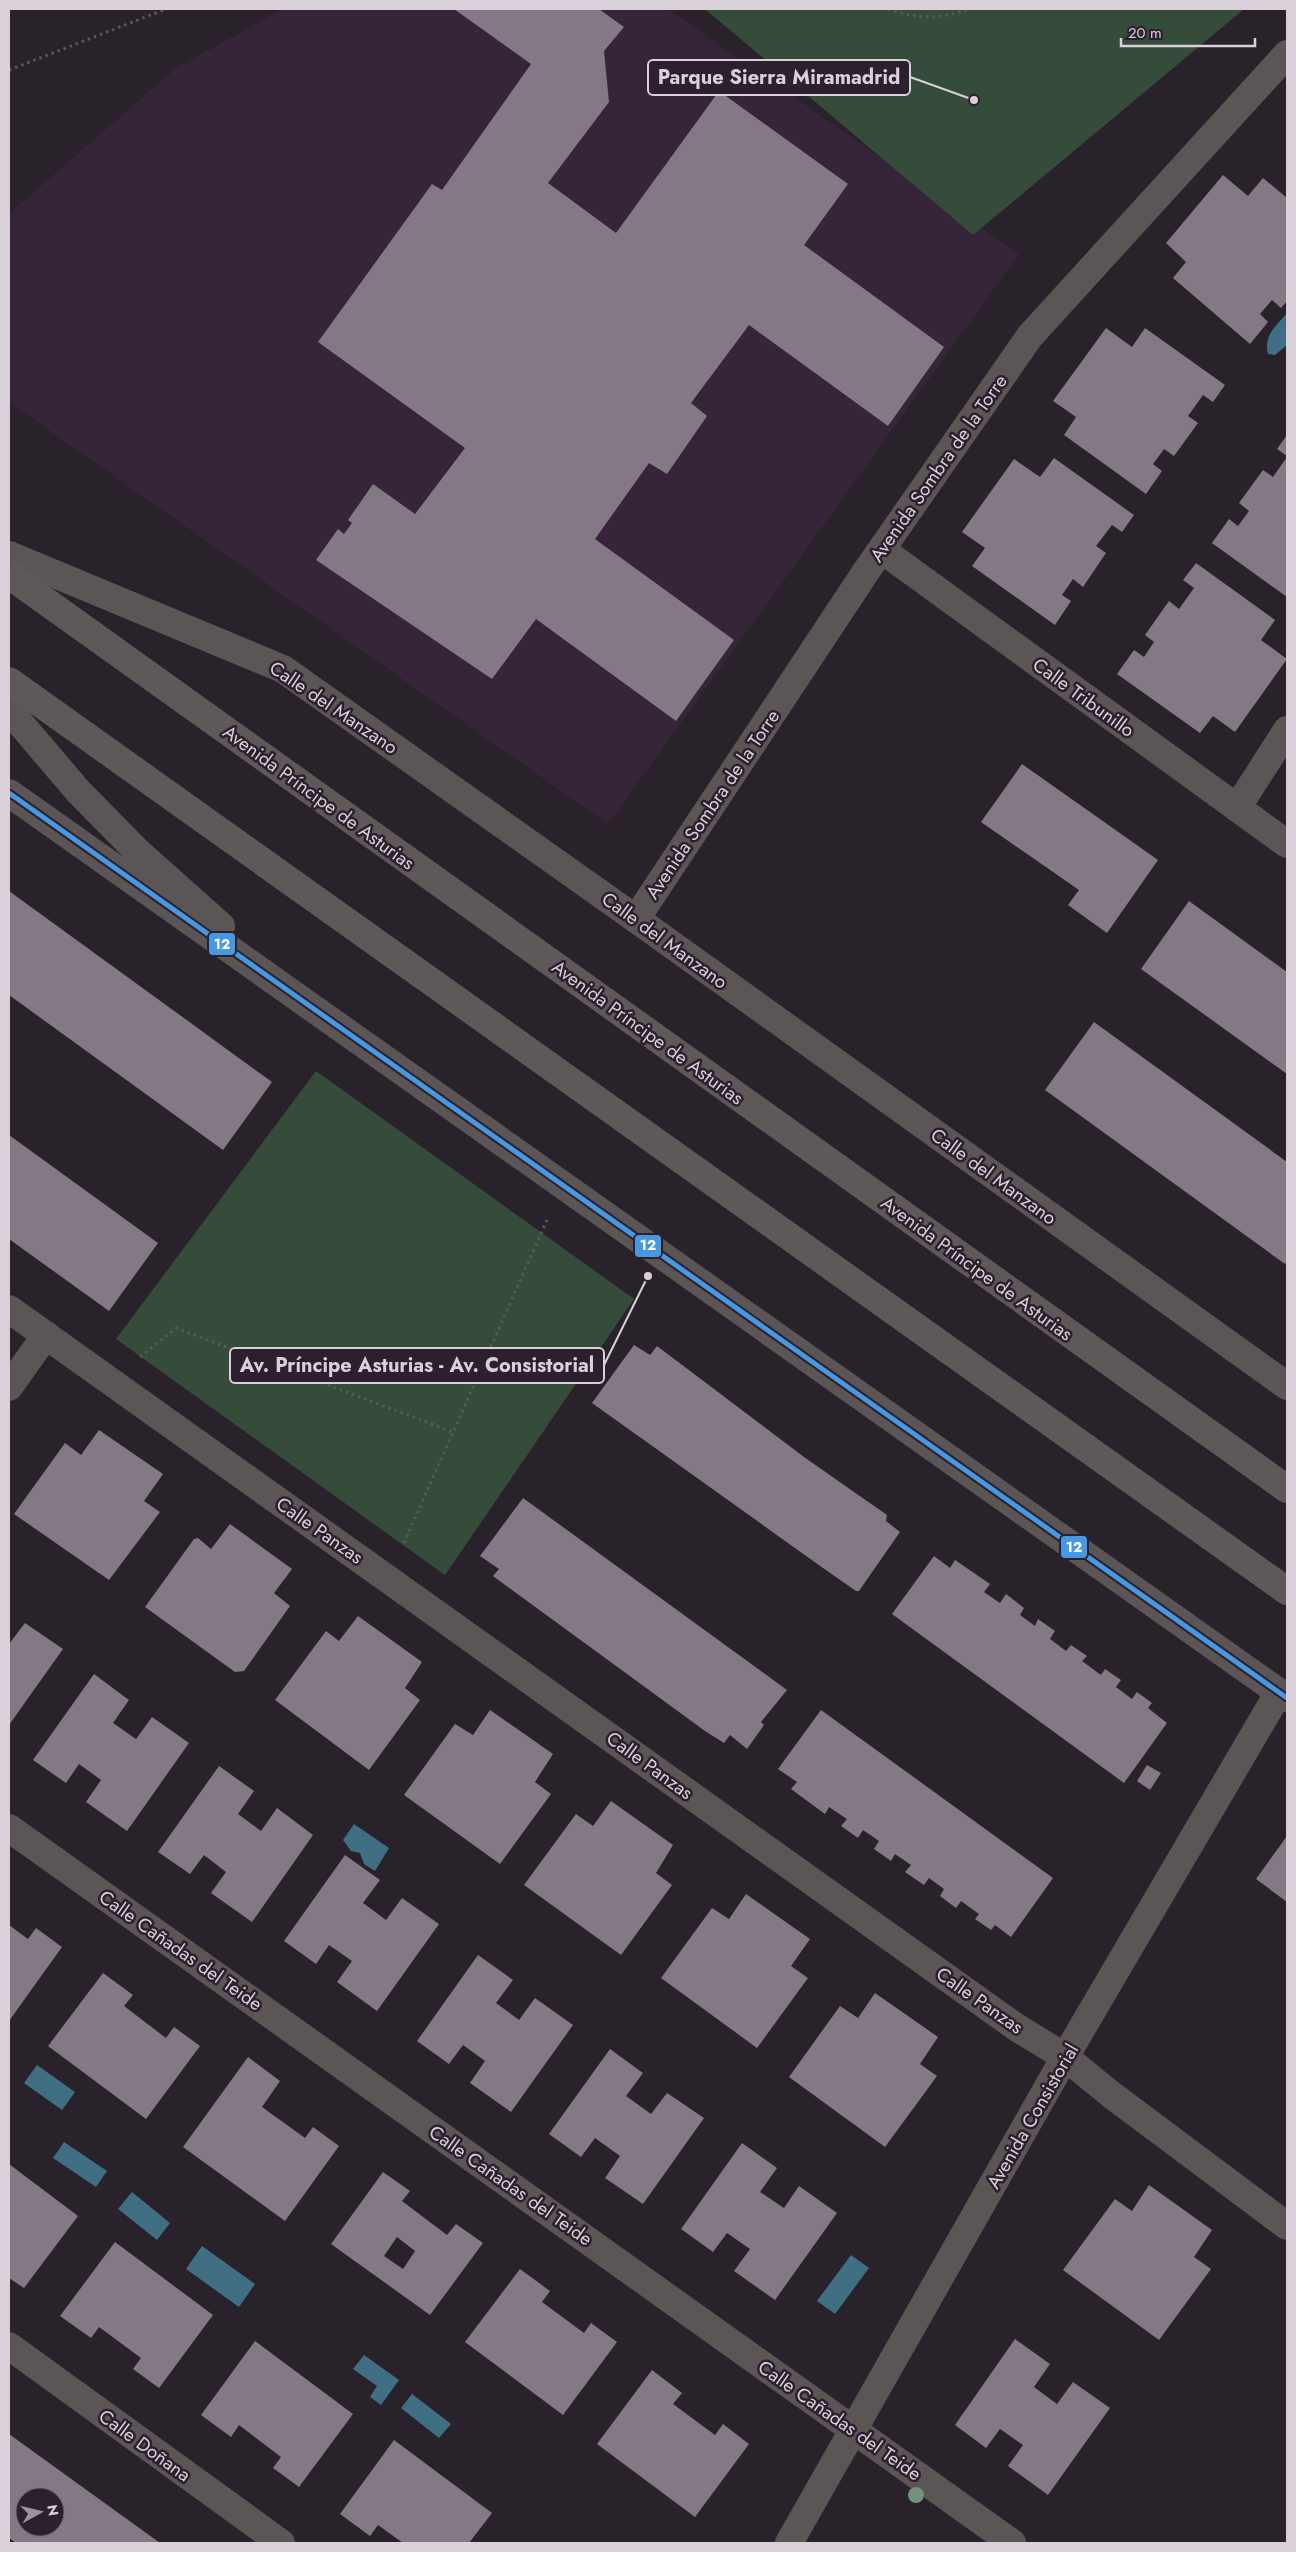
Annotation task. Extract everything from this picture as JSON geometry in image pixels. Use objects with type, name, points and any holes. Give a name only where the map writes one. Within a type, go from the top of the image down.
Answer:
[{"type":"street","name":"Avenida Sombra de la Torre","points":[[636,919],[882,550],[1030,336],[1287,54]]},
{"type":"street","name":"Calle Tribunillo","points":[[882,550],[1287,844]]},
{"type":"street","name":"Calle del Manzano","points":[[9,555],[283,669],[636,919],[1287,1386]]},
{"type":"street","name":"Avenida Príncipe de Asturias","points":[[9,575],[1287,1489]]},
{"type":"street","points":[[9,682],[1287,1591]]},
{"type":"street","points":[[9,710],[78,791],[138,852],[240,942],[291,994]]},
{"type":"street","points":[[1237,808],[1287,730]]},
{"type":"street","points":[[9,794],[1283,1695]]},
{"type":"street","name":"Calle Panzas","points":[[9,1309],[1008,2021],[1065,2057],[1112,2096],[1287,2226]]},
{"type":"street","points":[[9,1387],[46,1335]]},
{"type":"street","name":"Avenida Consistorial","points":[[788,2543],[855,2430],[1065,2057],[1283,1695]]},
{"type":"street","name":"Calle Cañadas del Teide","points":[[9,1828],[1012,2543]]},
{"type":"street","name":"Calle Doñana","points":[[9,2346],[281,2543]]},
{"type":"path","points":[[9,70],[166,9]]},
{"type":"path","points":[[888,9],[909,15],[940,18],[969,9]]},
{"type":"path","points":[[388,1578],[562,1184]]},
{"type":"path","points":[[109,1381],[176,1328],[453,1432]]},
{"type":"shaded area","points":[[283,9],[668,9],[1019,254],[608,824],[9,402],[9,214],[176,68]]},
{"type":"green space","points":[[705,9],[1244,9],[973,235]]},
{"type":"green space","points":[[316,1071],[634,1299],[445,1575],[116,1339]]},
{"type":"water","points":[[1287,313],[1287,345],[1275,355],[1268,354],[1267,342],[1269,337]]},
{"type":"water","points":[[354,1824],[389,1848],[375,1871],[364,1864],[360,1853],[351,1851],[343,1840]]},
{"type":"water","points":[[37,2065],[75,2092],[62,2110],[24,2083]]},
{"type":"water","points":[[64,2142],[107,2171],[96,2187],[53,2158]]},
{"type":"water","points":[[132,2192],[170,2223],[157,2240],[118,2209]]},
{"type":"water","points":[[202,2246],[255,2284],[239,2307],[186,2269]]},
{"type":"water","points":[[851,2255],[869,2268],[835,2314],[817,2301]]},
{"type":"water","points":[[364,2355],[399,2380],[381,2405],[370,2397],[377,2386],[353,2369]]},
{"type":"water","points":[[412,2394],[451,2424],[439,2438],[401,2408]]},
{"type":"building","points":[[454,9],[599,9],[624,27],[604,51],[609,102],[548,183],[616,233],[719,91],[848,184],[804,245],[944,347],[888,426],[749,325],[691,403],[707,416],[667,474],[649,463],[595,539],[734,640],[676,721],[536,619],[492,679],[316,560],[338,529],[344,534],[352,523],[348,520],[373,484],[415,514],[465,448],[318,342],[432,184],[442,190],[531,64]]},
{"type":"building","points":[[1223,175],[1248,196],[1263,178],[1287,198],[1287,301],[1281,308],[1272,300],[1260,314],[1268,322],[1250,344],[1173,278],[1186,262],[1166,243]]},
{"type":"building","points":[[1106,328],[1132,347],[1145,328],[1225,385],[1213,402],[1203,395],[1188,416],[1198,423],[1174,456],[1164,449],[1153,464],[1162,471],[1146,494],[1064,435],[1076,417],[1053,401]]},
{"type":"building","points":[[1287,435],[1287,456],[1277,449]]},
{"type":"building","points":[[1287,457],[1287,597],[1212,543],[1229,519],[1238,526],[1249,511],[1239,503],[1263,470],[1273,477]]},
{"type":"building","points":[[1054,458],[1134,515],[1122,532],[1112,525],[1096,546],[1106,553],[1083,587],[1073,579],[1062,595],[1071,601],[1055,625],[972,566],[985,548],[962,532],[1014,459],[1040,477]]},
{"type":"building","points":[[1196,563],[1275,620],[1261,640],[1287,659],[1235,732],[1213,716],[1200,733],[1117,674],[1134,650],[1144,657],[1154,642],[1145,635],[1169,601],[1179,609],[1194,588],[1183,580]]},
{"type":"building","points":[[1022,764],[1158,860],[1107,933],[1068,905],[1079,890],[981,822]]},
{"type":"building","points":[[9,891],[272,1082],[223,1150],[9,995]]},
{"type":"building","points":[[1189,901],[1287,972],[1287,1074],[1141,969]]},
{"type":"building","points":[[1094,1022],[1287,1162],[1287,1261],[1285,1264],[1045,1090]]},
{"type":"building","points":[[9,1135],[158,1243],[109,1311],[9,1239]]},
{"type":"building","points":[[634,1345],[650,1355],[657,1346],[804,1457],[887,1515],[886,1521],[900,1532],[859,1591],[856,1591],[823,1568],[592,1403]]},
{"type":"building","points":[[99,1430],[163,1474],[144,1501],[160,1512],[109,1580],[14,1514],[65,1443],[81,1455]]},
{"type":"building","points":[[523,1498],[787,1690],[761,1722],[764,1725],[747,1749],[730,1735],[724,1743],[705,1731],[493,1576],[499,1569],[480,1556]]},
{"type":"building","points":[[230,1524],[292,1569],[274,1593],[290,1606],[244,1671],[235,1672],[145,1607],[194,1539],[198,1538],[211,1549]]},
{"type":"building","points":[[934,1556],[950,1568],[955,1560],[990,1584],[984,1592],[1000,1603],[1006,1594],[1024,1608],[1020,1615],[1035,1626],[1038,1619],[1055,1631],[1050,1639],[1066,1651],[1071,1645],[1087,1656],[1082,1661],[1101,1675],[1105,1669],[1121,1680],[1116,1687],[1132,1699],[1137,1692],[1152,1703],[1148,1708],[1167,1723],[1124,1783],[892,1614]]},
{"type":"building","points":[[358,1616],[422,1662],[405,1688],[420,1700],[369,1770],[275,1700],[326,1631],[339,1641]]},
{"type":"building","points":[[25,1623],[63,1649],[9,1725],[9,1644]]},
{"type":"building","points":[[94,1674],[129,1700],[113,1723],[136,1739],[152,1717],[189,1743],[127,1831],[86,1802],[101,1780],[79,1764],[66,1783],[33,1760]]},
{"type":"building","points":[[490,1710],[553,1754],[535,1782],[551,1794],[500,1864],[404,1795],[455,1724],[473,1735]]},
{"type":"building","points":[[821,1710],[1053,1878],[1011,1937],[995,1925],[991,1930],[975,1919],[979,1914],[961,1901],[956,1908],[940,1896],[944,1889],[929,1878],[924,1885],[905,1872],[911,1865],[895,1854],[891,1861],[874,1849],[879,1841],[863,1830],[858,1838],[841,1826],[847,1819],[829,1807],[825,1814],[791,1789],[797,1782],[778,1769]]},
{"type":"building","points":[[1147,1765],[1161,1773],[1150,1790],[1137,1781]]},
{"type":"building","points":[[219,1766],[254,1791],[238,1814],[261,1831],[277,1808],[313,1835],[252,1922],[211,1893],[226,1872],[204,1855],[190,1874],[158,1852]]},
{"type":"building","points":[[611,1801],[673,1845],[656,1873],[672,1885],[621,1955],[524,1885],[576,1814],[593,1826]]},
{"type":"building","points":[[1287,1836],[1287,1902],[1256,1879]]},
{"type":"building","points":[[345,1855],[380,1880],[363,1903],[386,1920],[402,1898],[439,1924],[377,2011],[337,1982],[352,1961],[329,1945],[316,1964],[284,1941]]},
{"type":"building","points":[[746,1894],[810,1939],[791,1966],[808,1978],[757,2048],[661,1978],[712,1908],[729,1919]]},
{"type":"building","points":[[9,1925],[28,1939],[36,1928],[62,1947],[9,2021]]},
{"type":"building","points":[[478,1955],[513,1980],[496,2003],[519,2020],[535,1998],[573,2025],[511,2112],[470,2083],[485,2061],[463,2045],[449,2064],[417,2041]]},
{"type":"building","points":[[103,1973],[133,1995],[124,2006],[166,2038],[174,2027],[200,2046],[146,2119],[48,2046]]},
{"type":"building","points":[[875,1993],[938,2037],[920,2064],[937,2076],[885,2147],[789,2077],[840,2006],[858,2018]]},
{"type":"building","points":[[610,2049],[643,2073],[626,2096],[651,2114],[667,2093],[704,2118],[643,2204],[605,2178],[620,2156],[595,2138],[581,2157],[549,2134]]},
{"type":"building","points":[[248,2057],[280,2081],[262,2107],[305,2138],[313,2127],[339,2146],[285,2221],[183,2147]]},
{"type":"building","points":[[742,2143],[777,2168],[760,2192],[784,2208],[799,2186],[837,2213],[775,2300],[734,2271],[750,2249],[727,2233],[713,2252],[681,2229]]},
{"type":"building","points":[[9,2164],[78,2216],[24,2288],[9,2278]]},
{"type":"building","points":[[383,2172],[410,2191],[402,2201],[447,2235],[456,2224],[483,2243],[430,2315],[331,2244]],"holes":[[[397,2237],[415,2251],[403,2269],[384,2256]]]},
{"type":"building","points":[[1149,2185],[1212,2230],[1194,2257],[1211,2269],[1159,2340],[1063,2270],[1115,2199],[1132,2211]]},
{"type":"building","points":[[115,2242],[213,2315],[159,2388],[133,2369],[141,2358],[99,2327],[91,2338],[60,2316]]},
{"type":"building","points":[[520,2269],[550,2291],[542,2302],[584,2333],[591,2323],[617,2342],[563,2415],[465,2342]]},
{"type":"building","points":[[1015,2339],[1050,2364],[1034,2387],[1057,2404],[1073,2382],[1110,2408],[1048,2495],[1008,2466],[1023,2445],[1000,2429],[986,2448],[955,2425]]},
{"type":"building","points":[[255,2341],[353,2414],[299,2487],[273,2468],[281,2457],[239,2425],[231,2437],[201,2415]]},
{"type":"building","points":[[652,2370],[682,2393],[673,2404],[715,2435],[723,2424],[749,2444],[695,2517],[597,2444]]},
{"type":"building","points":[[9,2434],[160,2543],[16,2543],[9,2538]]},
{"type":"building","points":[[394,2440],[492,2513],[469,2543],[403,2543],[378,2525],[370,2536],[340,2514]]},
{"type":"transit line","name":"12","points":[[9,793],[1287,1698]]},
{"type":"place","name":"Parque Sierra Miramadrid","points":[[974,100]]},
{"type":"place","name":"Av. Príncipe Asturias - Av. Consistorial","points":[[648,1276]]}]
